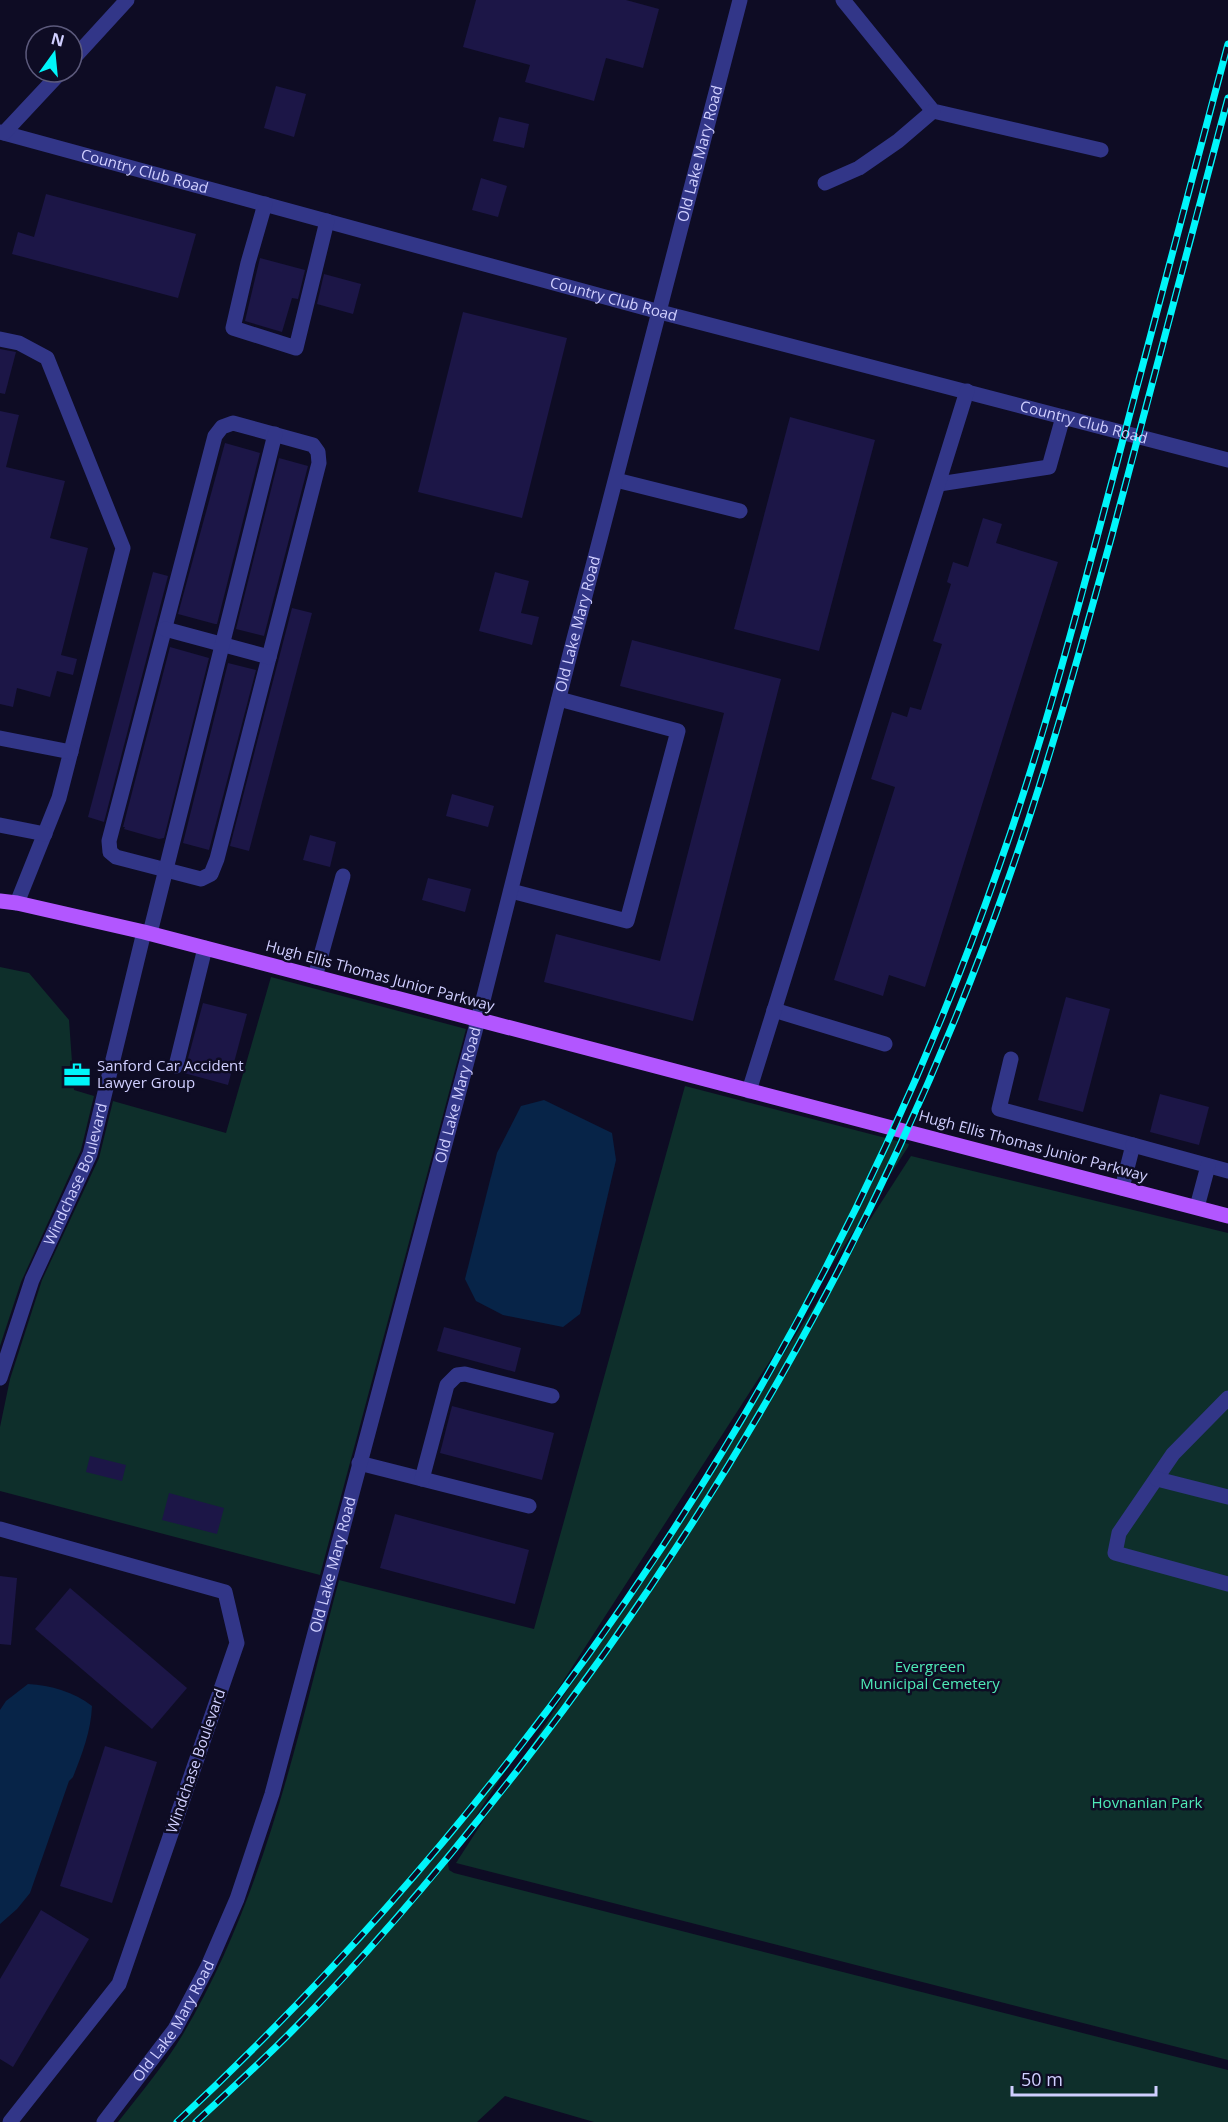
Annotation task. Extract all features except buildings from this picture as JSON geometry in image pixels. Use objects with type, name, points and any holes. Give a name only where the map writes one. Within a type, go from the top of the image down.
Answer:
[{"type":"main road","name":"Hugh Ellis Thomas Junior Parkway","points":[[0,901],[147,932],[1228,1216]]},
{"type":"street","points":[[84,47],[127,0]]},
{"type":"street","name":"Old Lake Mary Road","points":[[104,2122],[175,2029],[208,1966],[237,1899],[272,1794],[478,1020],[740,0]]},
{"type":"street","points":[[843,0],[933,111],[1101,150]]},
{"type":"street","points":[[2,133],[49,84]]},
{"type":"street","points":[[825,183],[859,168],[898,141],[933,111]]},
{"type":"street","name":"Country Club Road","points":[[2,133],[660,312],[1228,460]]},
{"type":"street","points":[[266,204],[248,263],[233,328],[296,348],[327,221]]},
{"type":"street","points":[[0,339],[20,344],[47,358],[123,548],[59,798],[17,903]]},
{"type":"street","points":[[749,1091],[878,670],[967,391]]},
{"type":"street","points":[[939,484],[1049,467],[1063,417]]},
{"type":"street","points":[[233,423],[275,434],[313,445],[318,452],[319,463],[217,859],[211,874],[201,879],[116,857],[110,852],[110,841],[215,436],[222,427],[233,423]]},
{"type":"street","name":"Windchase Boulevard","points":[[0,1378],[32,1280],[90,1154],[275,434]]},
{"type":"street","points":[[616,480],[740,511]]},
{"type":"street","points":[[165,629],[269,657]]},
{"type":"street","points":[[511,891],[627,921],[678,731],[559,699]]},
{"type":"street","points":[[0,738],[71,752]]},
{"type":"street","points":[[0,825],[45,834]]},
{"type":"street","points":[[315,977],[343,876]]},
{"type":"street","points":[[176,1066],[205,948]]},
{"type":"street","points":[[774,1010],[885,1044]]},
{"type":"street","points":[[1011,1059],[999,1109],[1228,1171]]},
{"type":"street","points":[[1122,1188],[1132,1145]]},
{"type":"street","points":[[1197,1207],[1208,1166]]},
{"type":"street","points":[[422,1479],[447,1385],[452,1378],[465,1374],[552,1396]]},
{"type":"street","points":[[1228,1398],[1173,1454],[1119,1533],[1115,1553],[1228,1584]]},
{"type":"street","points":[[359,1464],[529,1506]]},
{"type":"street","points":[[1156,1479],[1228,1497]]},
{"type":"street","name":"Windchase Boulevard","points":[[0,1529],[225,1592],[237,1643],[119,1984],[10,2122]]},
{"type":"green space","points":[[0,967],[29,973],[69,1020],[74,1090],[94,1096],[81,1150],[21,1282],[0,1346]]},
{"type":"green space","points":[[271,977],[466,1029],[320,1575],[0,1491],[0,1427],[10,1379],[42,1280],[99,1158],[113,1101],[226,1133]]},
{"type":"green space","points":[[685,1086],[909,1144],[449,1858],[449,1870],[1228,2070],[1228,2122],[594,2122],[505,2096],[477,2122],[118,2122],[183,2034],[212,1981],[236,1926],[258,1870],[276,1813],[339,1580],[534,1629]]},
{"type":"green space","name":"Evergreen Municipal Cemetery","points":[[911,1156],[1228,1233],[1228,2060],[456,1863]]},
{"type":"water","points":[[544,1100],[612,1133],[616,1160],[580,1314],[563,1327],[503,1315],[476,1301],[465,1279],[497,1153],[521,1106]]},
{"type":"water","points":[[28,1684],[70,1693],[92,1706],[91,1715],[83,1751],[73,1777],[69,1781],[30,1893],[0,1924],[0,1710],[6,1701]]},
{"type":"railway","points":[[177,2122],[311,1989],[437,1849],[555,1700],[663,1545],[762,1384],[851,1217],[930,1045],[998,869],[1030,773],[1086,579],[1228,44]]},
{"type":"railway","points":[[196,2122],[289,2034],[378,1939],[490,1805],[593,1669],[666,1563],[734,1456],[798,1345],[858,1232],[913,1117],[963,999],[1037,795],[1112,535],[1228,98]]},
{"type":"place","name":"Sanford Car Accident Lawyer Group","points":[[77,1075]]},
{"type":"park label","name":"Hovnanian Park","points":[[1147,1803]]}]
